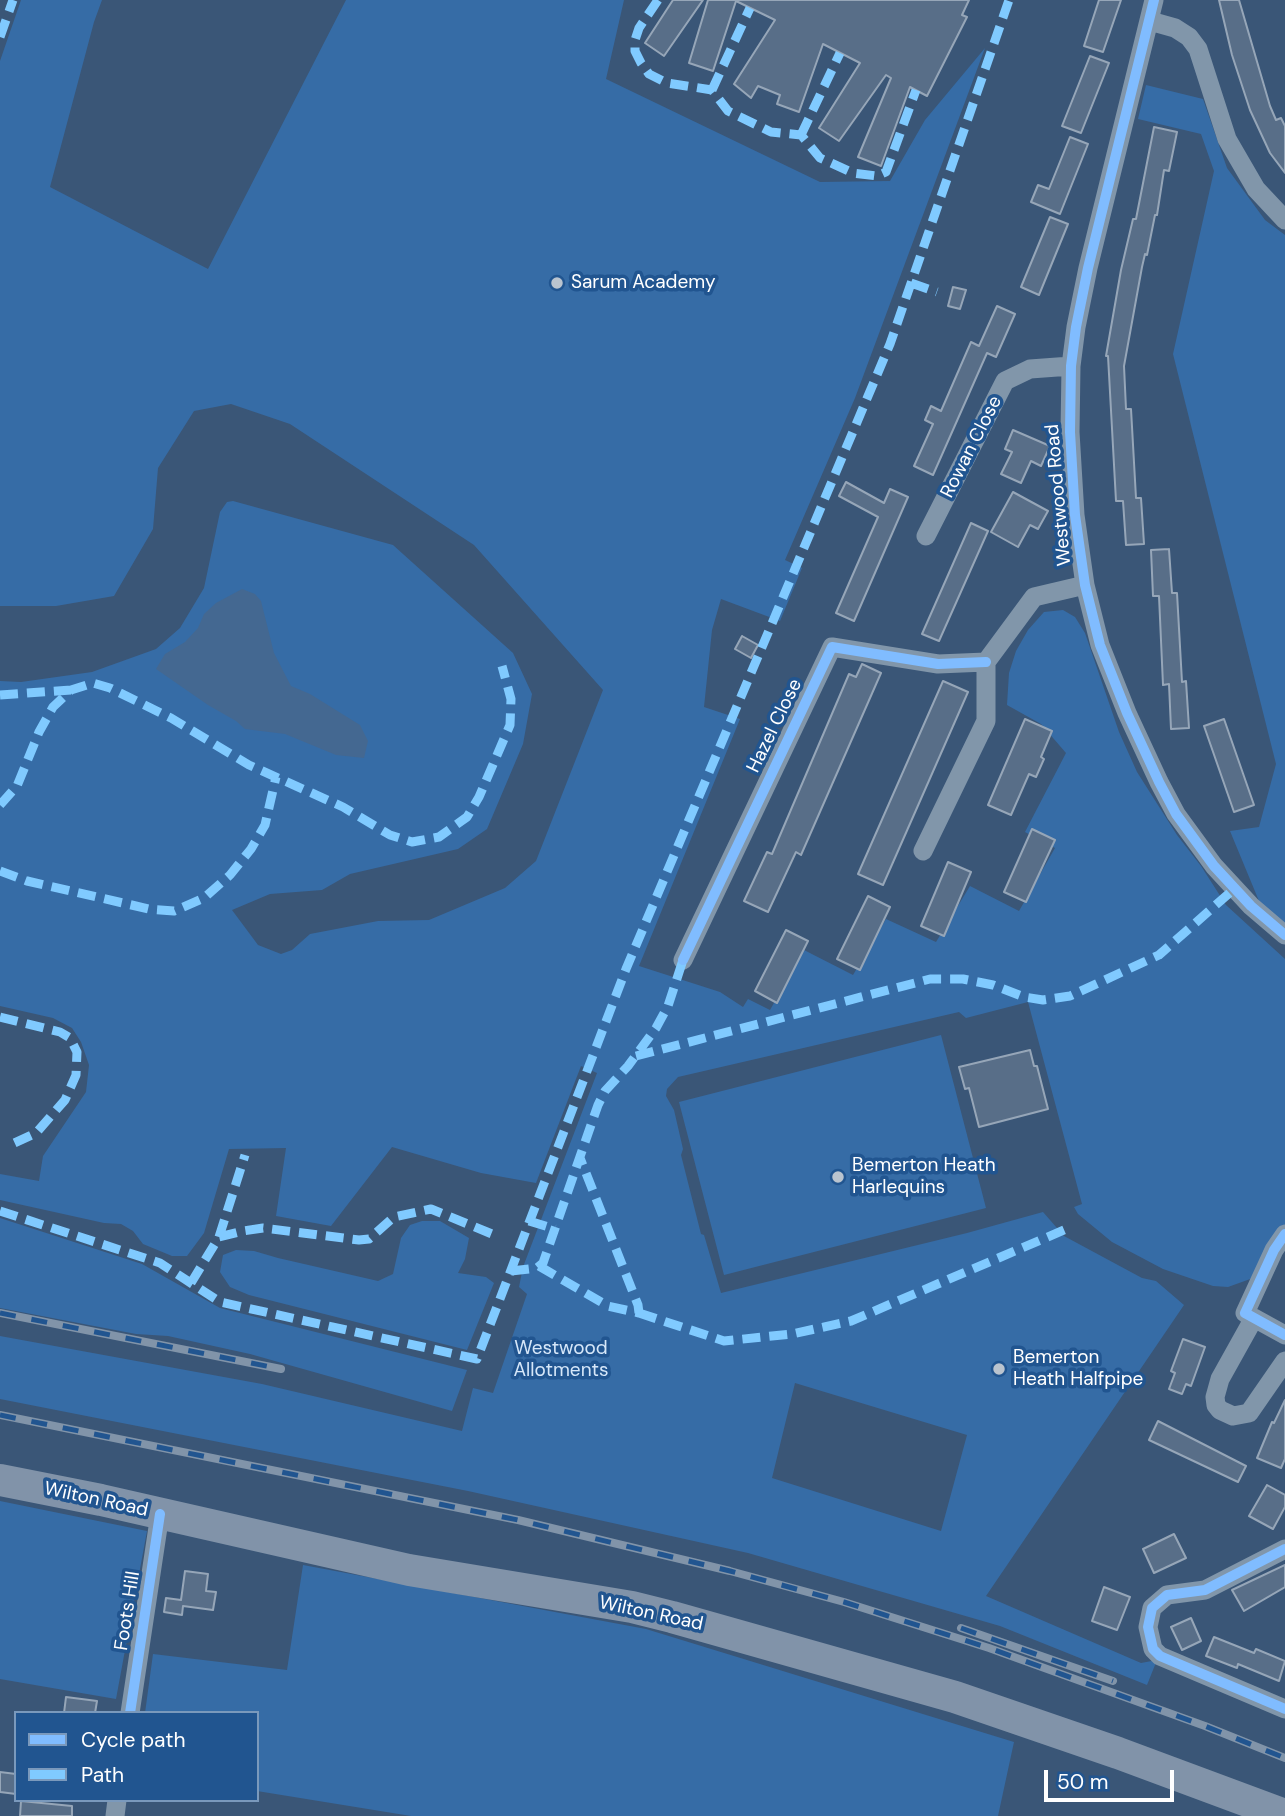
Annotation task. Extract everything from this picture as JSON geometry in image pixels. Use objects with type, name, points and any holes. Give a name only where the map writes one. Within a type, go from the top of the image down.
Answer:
[{"type":"highway","name":"Wilton Road","points":[[0,1480],[409,1570],[556,1597],[632,1607],[713,1628],[955,1698],[1118,1753],[1285,1815]]},
{"type":"street","name":"Westwood Road","points":[[1154,0],[1082,295],[1072,366],[1070,462],[1075,515],[1086,585],[1100,645],[1143,751],[1176,814],[1214,866],[1234,890],[1285,935]]},
{"type":"street","points":[[1150,21],[1174,28],[1189,37],[1198,50],[1227,139],[1256,188],[1285,220]]},
{"type":"street","name":"Rowan Close","points":[[926,536],[1005,381],[1030,369],[1072,366]]},
{"type":"street","points":[[923,851],[986,721],[986,662],[1034,597],[1086,585]]},
{"type":"street","name":"Hazel Close","points":[[683,960],[832,647],[939,664],[986,662]]},
{"type":"street","points":[[1285,1234],[1273,1250],[1245,1313],[1285,1335]]},
{"type":"street","points":[[1254,1318],[1220,1379],[1215,1397],[1216,1405],[1233,1416],[1249,1413],[1285,1361]]},
{"type":"street","name":"Foots Hill","points":[[130,1711],[160,1514]]},
{"type":"street","points":[[1285,1549],[1205,1590],[1167,1595],[1152,1608],[1148,1627],[1153,1649],[1160,1656],[1285,1709]]},
{"type":"green space","name":"Westwood Allotments","points":[[21,0],[102,0],[50,187],[208,269],[346,0],[624,0],[606,79],[820,182],[890,181],[925,120],[985,48],[855,398],[785,560],[802,568],[780,621],[721,599],[712,630],[704,707],[740,719],[639,966],[720,992],[743,1007],[748,999],[770,1010],[804,950],[853,975],[886,919],[936,942],[970,886],[1019,911],[1055,848],[1025,832],[1066,753],[1041,724],[1007,705],[1009,673],[1016,651],[1028,630],[1044,612],[1063,610],[1075,617],[1085,633],[1119,732],[1137,772],[1226,905],[1285,959],[1285,1230],[1253,1278],[1228,1287],[1213,1286],[1163,1269],[1112,1242],[1078,1214],[1074,1207],[1082,1204],[1028,1002],[966,1018],[959,1012],[678,1077],[667,1089],[666,1096],[674,1110],[683,1149],[681,1155],[701,1234],[704,1235],[721,1293],[1043,1212],[1064,1236],[1142,1278],[1156,1281],[1184,1305],[986,1596],[1141,1663],[1157,1660],[1147,1685],[1000,1626],[748,1553],[468,1491],[0,1399],[0,1336],[262,1384],[462,1431],[473,1388],[493,1393],[527,1294],[519,1287],[523,1267],[597,1073],[581,1066],[536,1183],[481,1173],[392,1147],[331,1226],[276,1216],[286,1148],[229,1149],[204,1233],[187,1256],[172,1256],[143,1244],[133,1231],[121,1224],[104,1223],[0,1200],[0,1174],[39,1181],[43,1156],[86,1092],[89,1065],[81,1042],[72,1028],[53,1018],[0,1006],[0,681],[21,682],[92,672],[156,649],[180,628],[204,588],[220,512],[227,502],[233,501],[393,545],[513,653],[532,694],[523,744],[487,829],[458,849],[350,874],[322,890],[270,894],[232,910],[258,945],[281,954],[292,950],[310,934],[378,921],[429,920],[505,888],[536,861],[603,690],[474,545],[290,424],[231,404],[194,411],[158,468],[153,529],[114,596],[56,606],[0,606],[0,61]],"holes":[[[795,1383],[967,1435],[941,1531],[772,1478]]]},
{"type":"green space","points":[[1146,85],[1203,99],[1227,168],[1265,220],[1285,235],[1285,926],[1259,901],[1230,831],[1259,827],[1276,764],[1173,354],[1214,171],[1201,134],[1138,119]]},
{"type":"green space","name":"Bemerton Heath Harlequins","points":[[941,1035],[986,1208],[724,1275],[679,1102]]},
{"type":"green space","points":[[0,1218],[142,1264],[220,1308],[467,1370],[452,1411],[250,1354],[168,1336],[136,1334],[0,1308]]},
{"type":"green space","points":[[422,1221],[440,1221],[469,1238],[465,1259],[458,1273],[486,1277],[494,1283],[467,1350],[249,1295],[230,1287],[220,1272],[223,1255],[236,1250],[254,1251],[378,1281],[393,1274],[401,1238],[410,1225]]},
{"type":"green space","points":[[0,1501],[147,1531],[116,1699],[0,1679]]},
{"type":"green space","points":[[303,1565],[646,1629],[1014,1742],[998,1816],[411,1816],[259,1791],[259,1711],[145,1711],[153,1654],[287,1670]]},
{"type":"shaded area","points":[[242,589],[255,594],[261,601],[274,653],[291,686],[310,694],[360,725],[368,741],[364,758],[336,755],[285,734],[245,729],[156,669],[165,654],[185,642],[198,628],[204,614],[216,603]]},
{"type":"building","points":[[673,0],[703,0],[664,56],[645,43]]},
{"type":"building","points":[[708,0],[969,0],[962,15],[967,17],[927,96],[910,87],[881,166],[858,157],[891,78],[886,75],[839,141],[819,128],[860,63],[823,44],[799,112],[777,104],[780,95],[758,86],[751,98],[734,84],[775,20],[736,1],[713,71],[689,63]]},
{"type":"building","points":[[1099,0],[1121,0],[1103,52],[1084,46]]},
{"type":"building","points":[[1219,0],[1239,0],[1270,106],[1276,120],[1281,118],[1285,126],[1285,173],[1270,153],[1250,110],[1232,55]]},
{"type":"building","points":[[1090,56],[1109,63],[1081,133],[1062,126]]},
{"type":"building","points":[[1154,127],[1177,132],[1169,171],[1164,170],[1157,215],[1142,267],[1124,366],[1126,409],[1131,409],[1136,498],[1141,498],[1144,544],[1126,545],[1123,501],[1116,501],[1106,356],[1121,270],[1133,219],[1136,219]]},
{"type":"building","points":[[1070,137],[1088,144],[1060,214],[1031,202],[1038,185],[1049,189]]},
{"type":"building","points":[[1050,217],[1068,224],[1039,295],[1021,287]]},
{"type":"building","points":[[953,287],[966,290],[960,309],[948,306]]},
{"type":"building","points":[[997,306],[1015,314],[996,357],[987,353],[933,475],[914,466],[933,424],[925,420],[931,406],[941,411],[971,342],[979,346]]},
{"type":"building","points":[[1013,430],[1050,446],[1041,466],[1031,461],[1021,483],[1001,474],[1012,452],[1005,449]]},
{"type":"building","points":[[846,482],[884,503],[890,489],[908,497],[854,621],[836,613],[878,517],[839,496]]},
{"type":"building","points":[[1013,492],[1048,511],[1038,529],[1030,525],[1018,547],[991,532]]},
{"type":"building","points":[[971,523],[988,531],[939,641],[922,634]]},
{"type":"building","points":[[1169,549],[1172,593],[1177,593],[1182,682],[1186,681],[1189,728],[1171,729],[1169,684],[1163,685],[1159,596],[1153,596],[1151,550]]},
{"type":"building","points":[[742,636],[758,645],[751,658],[735,649]]},
{"type":"building","points":[[862,664],[881,673],[801,855],[796,852],[768,912],[744,901],[767,852],[772,854],[849,674],[856,677]]},
{"type":"building","points":[[943,681],[968,692],[883,885],[858,874]]},
{"type":"building","points":[[1025,719],[1052,731],[1036,777],[1029,774],[1011,815],[988,805]]},
{"type":"building","points":[[1224,719],[1254,805],[1234,812],[1204,726]]},
{"type":"building","points":[[1032,829],[1055,840],[1026,902],[1004,892]]},
{"type":"building","points":[[948,862],[971,872],[944,936],[921,926]]},
{"type":"building","points":[[868,896],[890,907],[860,970],[837,959]]},
{"type":"building","points":[[786,930],[808,941],[777,1003],[755,991]]},
{"type":"building","points":[[1030,1050],[1048,1109],[979,1127],[969,1088],[965,1089],[959,1067]]},
{"type":"building","points":[[1183,1339],[1205,1347],[1191,1386],[1186,1384],[1182,1394],[1169,1389],[1175,1373],[1171,1371]]},
{"type":"building","points":[[1285,1400],[1285,1459],[1281,1468],[1257,1458],[1272,1422],[1274,1423]]},
{"type":"building","points":[[1158,1421],[1246,1466],[1238,1482],[1149,1440]]},
{"type":"building","points":[[1267,1485],[1285,1495],[1285,1507],[1273,1529],[1249,1516]]},
{"type":"building","points":[[1174,1534],[1186,1558],[1154,1573],[1143,1549]]},
{"type":"building","points":[[1285,1565],[1285,1587],[1244,1611],[1232,1590]]},
{"type":"building","points":[[185,1571],[208,1574],[206,1591],[216,1592],[213,1610],[183,1606],[182,1615],[164,1612],[166,1598],[181,1600]]},
{"type":"building","points":[[1104,1587],[1130,1597],[1117,1630],[1092,1621]]},
{"type":"building","points":[[1191,1618],[1201,1641],[1182,1650],[1171,1627]]},
{"type":"building","points":[[1214,1637],[1254,1653],[1256,1649],[1285,1661],[1279,1681],[1238,1664],[1237,1668],[1206,1656]]},
{"type":"building","points":[[66,1697],[97,1701],[95,1711],[64,1711]]},
{"type":"building","points":[[0,1772],[14,1774],[14,1794],[0,1792]]},
{"type":"building","points":[[21,1802],[72,1806],[72,1816],[20,1816]]},
{"type":"railway","points":[[0,1313],[281,1369]]},
{"type":"railway","points":[[0,1415],[518,1520],[730,1571],[844,1602],[989,1648],[1205,1726],[1285,1758]]},
{"type":"railway","points":[[961,1628],[1113,1681]]},
{"type":"marked path","points":[[0,37],[13,0]]},
{"type":"marked path","points":[[658,0],[639,28],[635,40],[635,51],[649,74],[667,83],[712,90],[728,111],[771,132],[801,135],[820,158],[853,173],[877,176],[886,172],[916,90]]},
{"type":"marked path","points":[[0,1211],[160,1263],[220,1302],[477,1359],[626,969],[890,344],[1009,0]]},
{"type":"marked path","points":[[712,90],[750,8]]},
{"type":"marked path","points":[[801,135],[840,53]]},
{"type":"marked path","points":[[911,283],[937,292]]},
{"type":"marked path","points":[[0,805],[17,786],[39,732],[53,707],[71,690],[93,683],[110,688],[171,718],[249,765],[343,807],[390,835],[412,842],[439,837],[467,817],[479,797],[510,725],[511,699],[502,666]]},
{"type":"marked path","points":[[0,695],[71,690]]},
{"type":"marked path","points":[[0,871],[27,881],[149,909],[174,911],[204,898],[230,875],[251,849],[265,825],[276,777]]},
{"type":"marked path","points":[[636,1056],[930,979],[963,979],[1043,1000],[1070,996],[1159,955],[1234,889]]},
{"type":"marked path","points":[[511,1271],[537,1268],[543,1263],[598,1105],[605,1091],[628,1066],[656,1028],[668,1006],[683,960]]},
{"type":"marked path","points":[[0,1017],[60,1032],[70,1038],[77,1052],[76,1075],[65,1100],[36,1133],[8,1146]]},
{"type":"marked path","points":[[219,1237],[245,1155]]},
{"type":"marked path","points":[[539,1266],[608,1306],[639,1313],[580,1158]]},
{"type":"marked path","points":[[191,1283],[219,1237],[243,1231],[263,1228],[369,1239],[394,1217],[431,1209],[492,1234]]},
{"type":"marked path","points":[[529,1221],[555,1229]]},
{"type":"marked path","points":[[639,1313],[724,1341],[792,1334],[851,1321],[1071,1227]]},
{"type":"cycle path","points":[[1154,0],[1076,327],[1071,366],[1070,432],[1075,515],[1085,585],[1100,645],[1159,782],[1176,814],[1214,866],[1251,906],[1285,935]]},
{"type":"cycle path","points":[[683,960],[832,647],[938,664],[986,662]]},
{"type":"cycle path","points":[[1285,1234],[1274,1250],[1245,1313],[1285,1335]]},
{"type":"cycle path","points":[[130,1711],[160,1514]]},
{"type":"cycle path","points":[[1285,1549],[1205,1590],[1167,1595],[1152,1608],[1148,1627],[1153,1649],[1160,1656],[1285,1709]]},
{"type":"place","name":"Sarum Academy","points":[[557,283]]},
{"type":"place","name":"Bemerton Heath Harlequins","points":[[838,1177]]},
{"type":"place","name":"Bemerton Heath Halfpipe","points":[[999,1369]]}]
